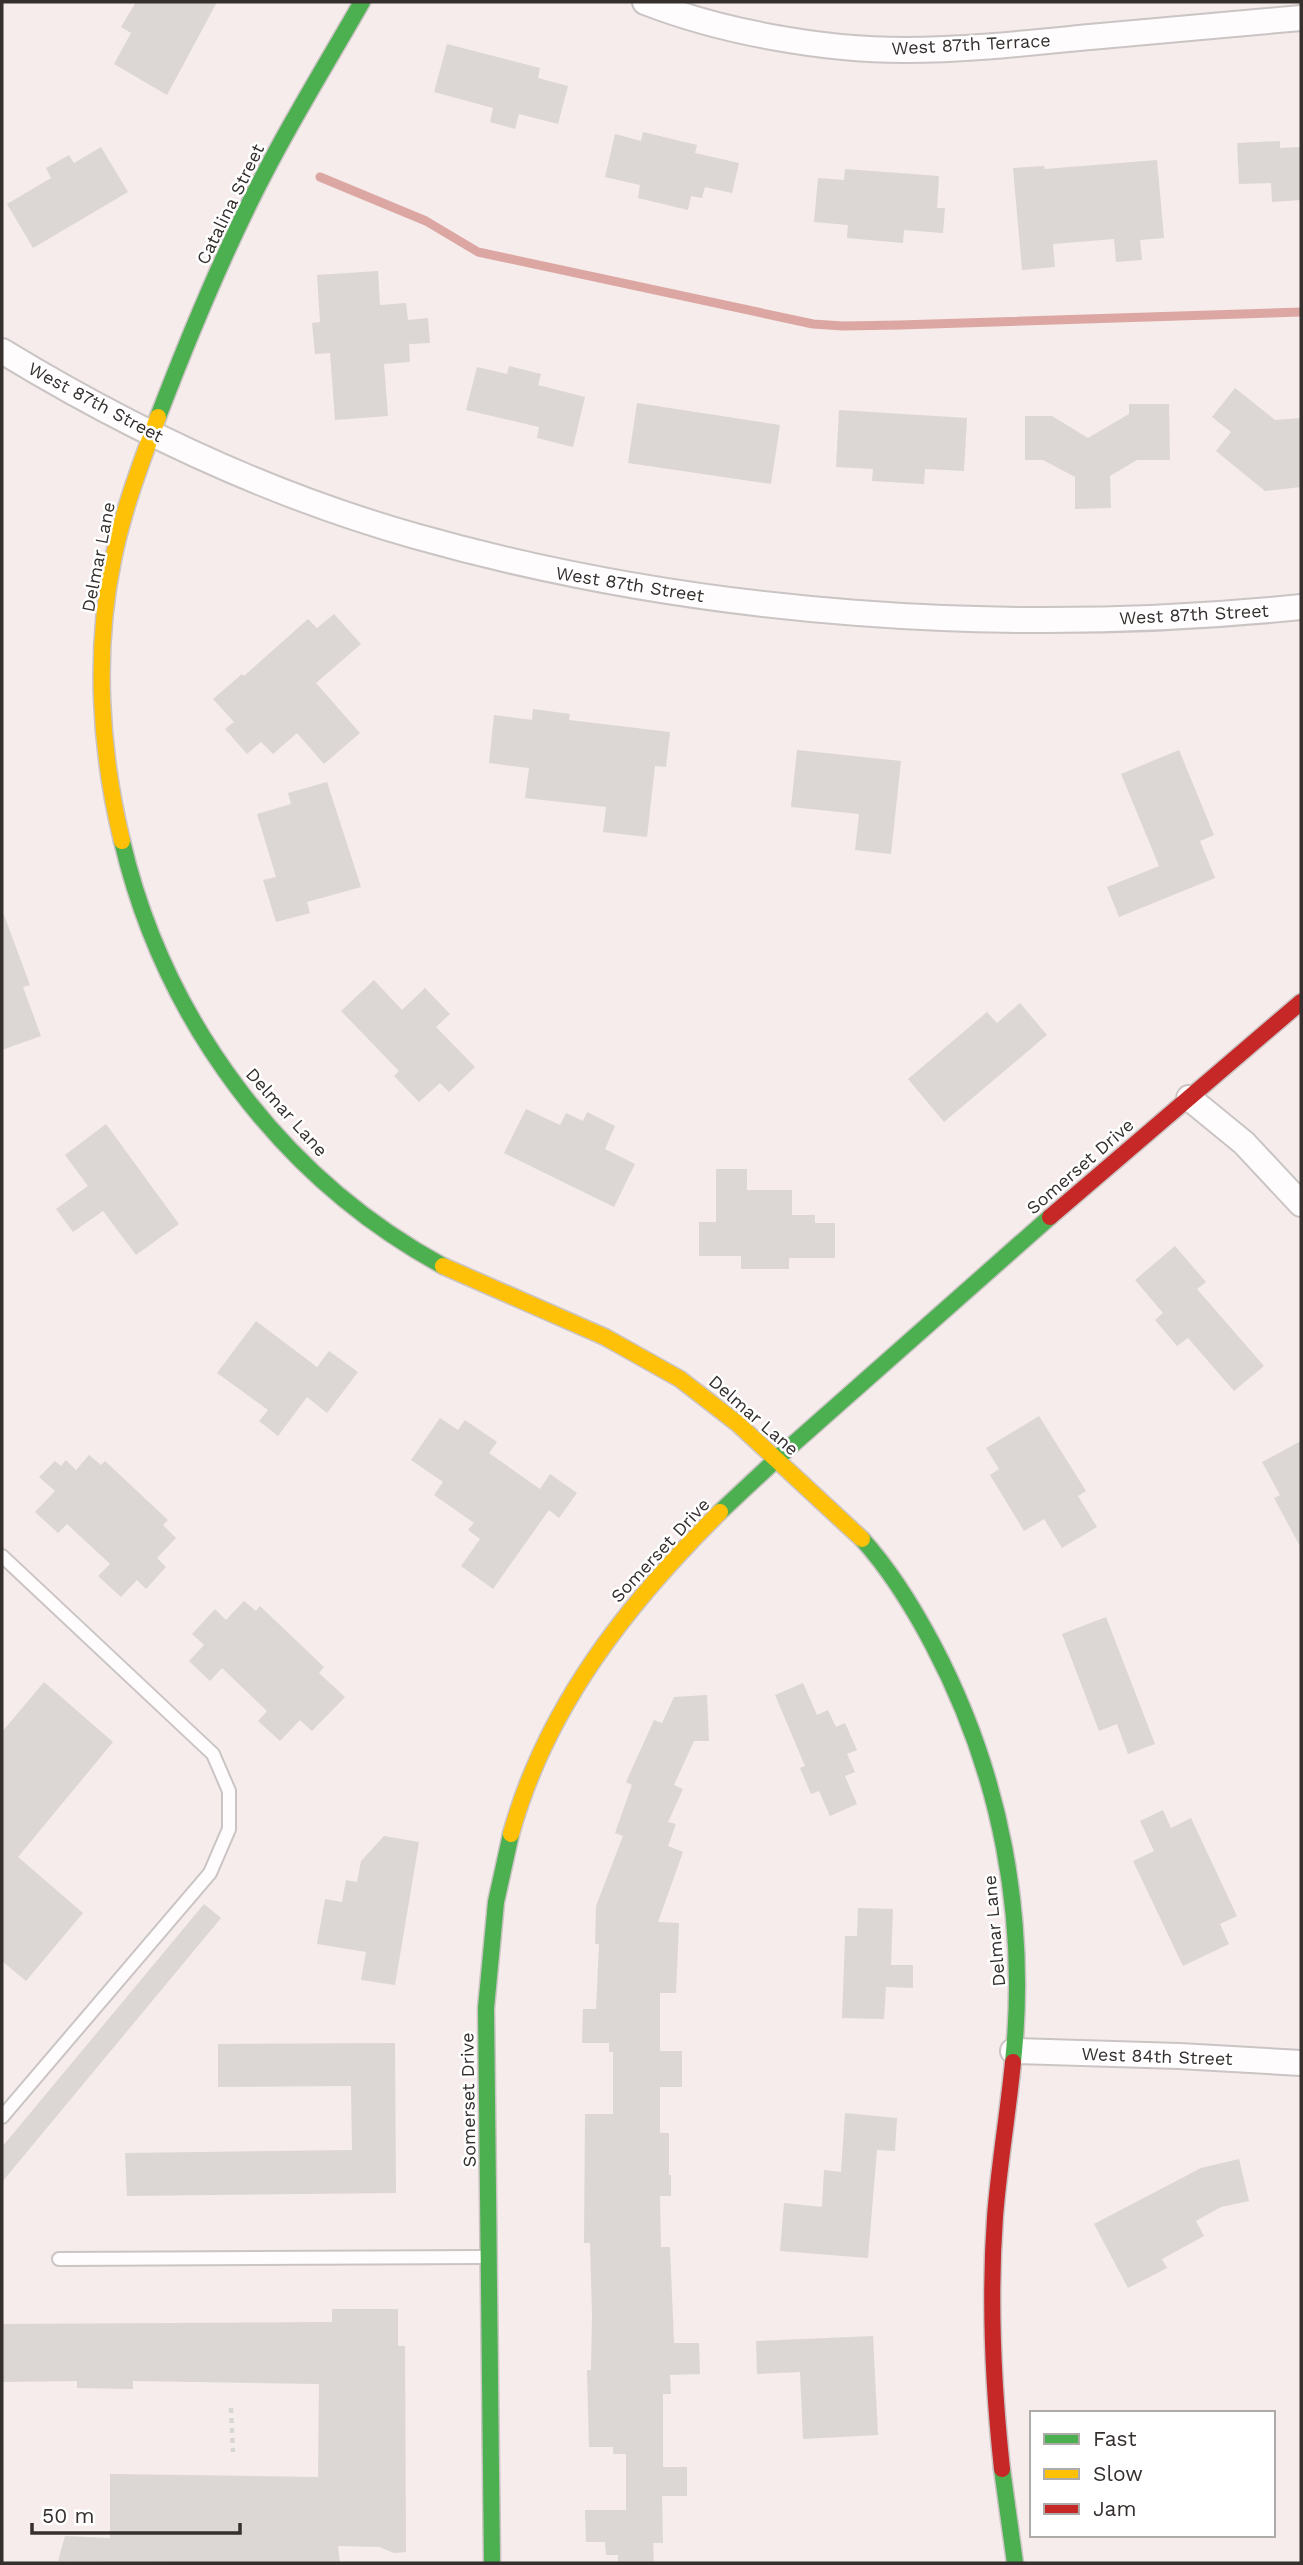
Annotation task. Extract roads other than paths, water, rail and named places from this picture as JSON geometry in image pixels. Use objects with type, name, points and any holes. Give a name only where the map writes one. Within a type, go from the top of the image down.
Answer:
[{"type":"street","name":"Catalina Street","points":[[152,432],[218,269],[260,182],[362,2]]},
{"type":"street","name":"West 87th Terrace","points":[[645,2],[726,27],[826,45],[904,50],[1010,45],[1301,18]]},
{"type":"street","name":"West 87th Street","points":[[2,351],[93,403],[216,463],[309,500],[413,536],[553,572],[654,590],[788,606],[898,614],[1018,619],[1136,619],[1301,607]]},
{"type":"street","name":"Delmar Lane","points":[[152,432],[119,531],[105,609],[105,755],[120,845],[143,918],[164,968],[199,1033],[253,1107],[296,1156],[354,1208],[418,1253],[474,1282],[632,1351],[702,1393],[858,1534],[897,1585],[924,1628],[961,1702],[989,1779],[1009,1870],[1017,1939],[1018,1994],[995,2218],[990,2333],[996,2433],[1015,2563]]},
{"type":"street","name":"Somerset Drive","points":[[492,2563],[486,2008],[492,1927],[506,1854],[524,1793],[549,1735],[588,1666],[635,1601],[685,1546],[777,1459],[967,1289],[1301,1002]]},
{"type":"street","points":[[1189,1098],[1244,1143],[1301,1204]]},
{"type":"street","name":"West 84th Street","points":[[1013,2051],[1301,2063]]},
{"type":"lane","points":[[2,1556],[213,1754],[229,1791],[229,1829],[222,1851],[210,1873],[2,2117]]},
{"type":"lane","points":[[59,2259],[489,2257]]},
{"type":"waterway","points":[[320,177],[426,221],[478,252],[813,324],[900,325],[1301,312]]}]
